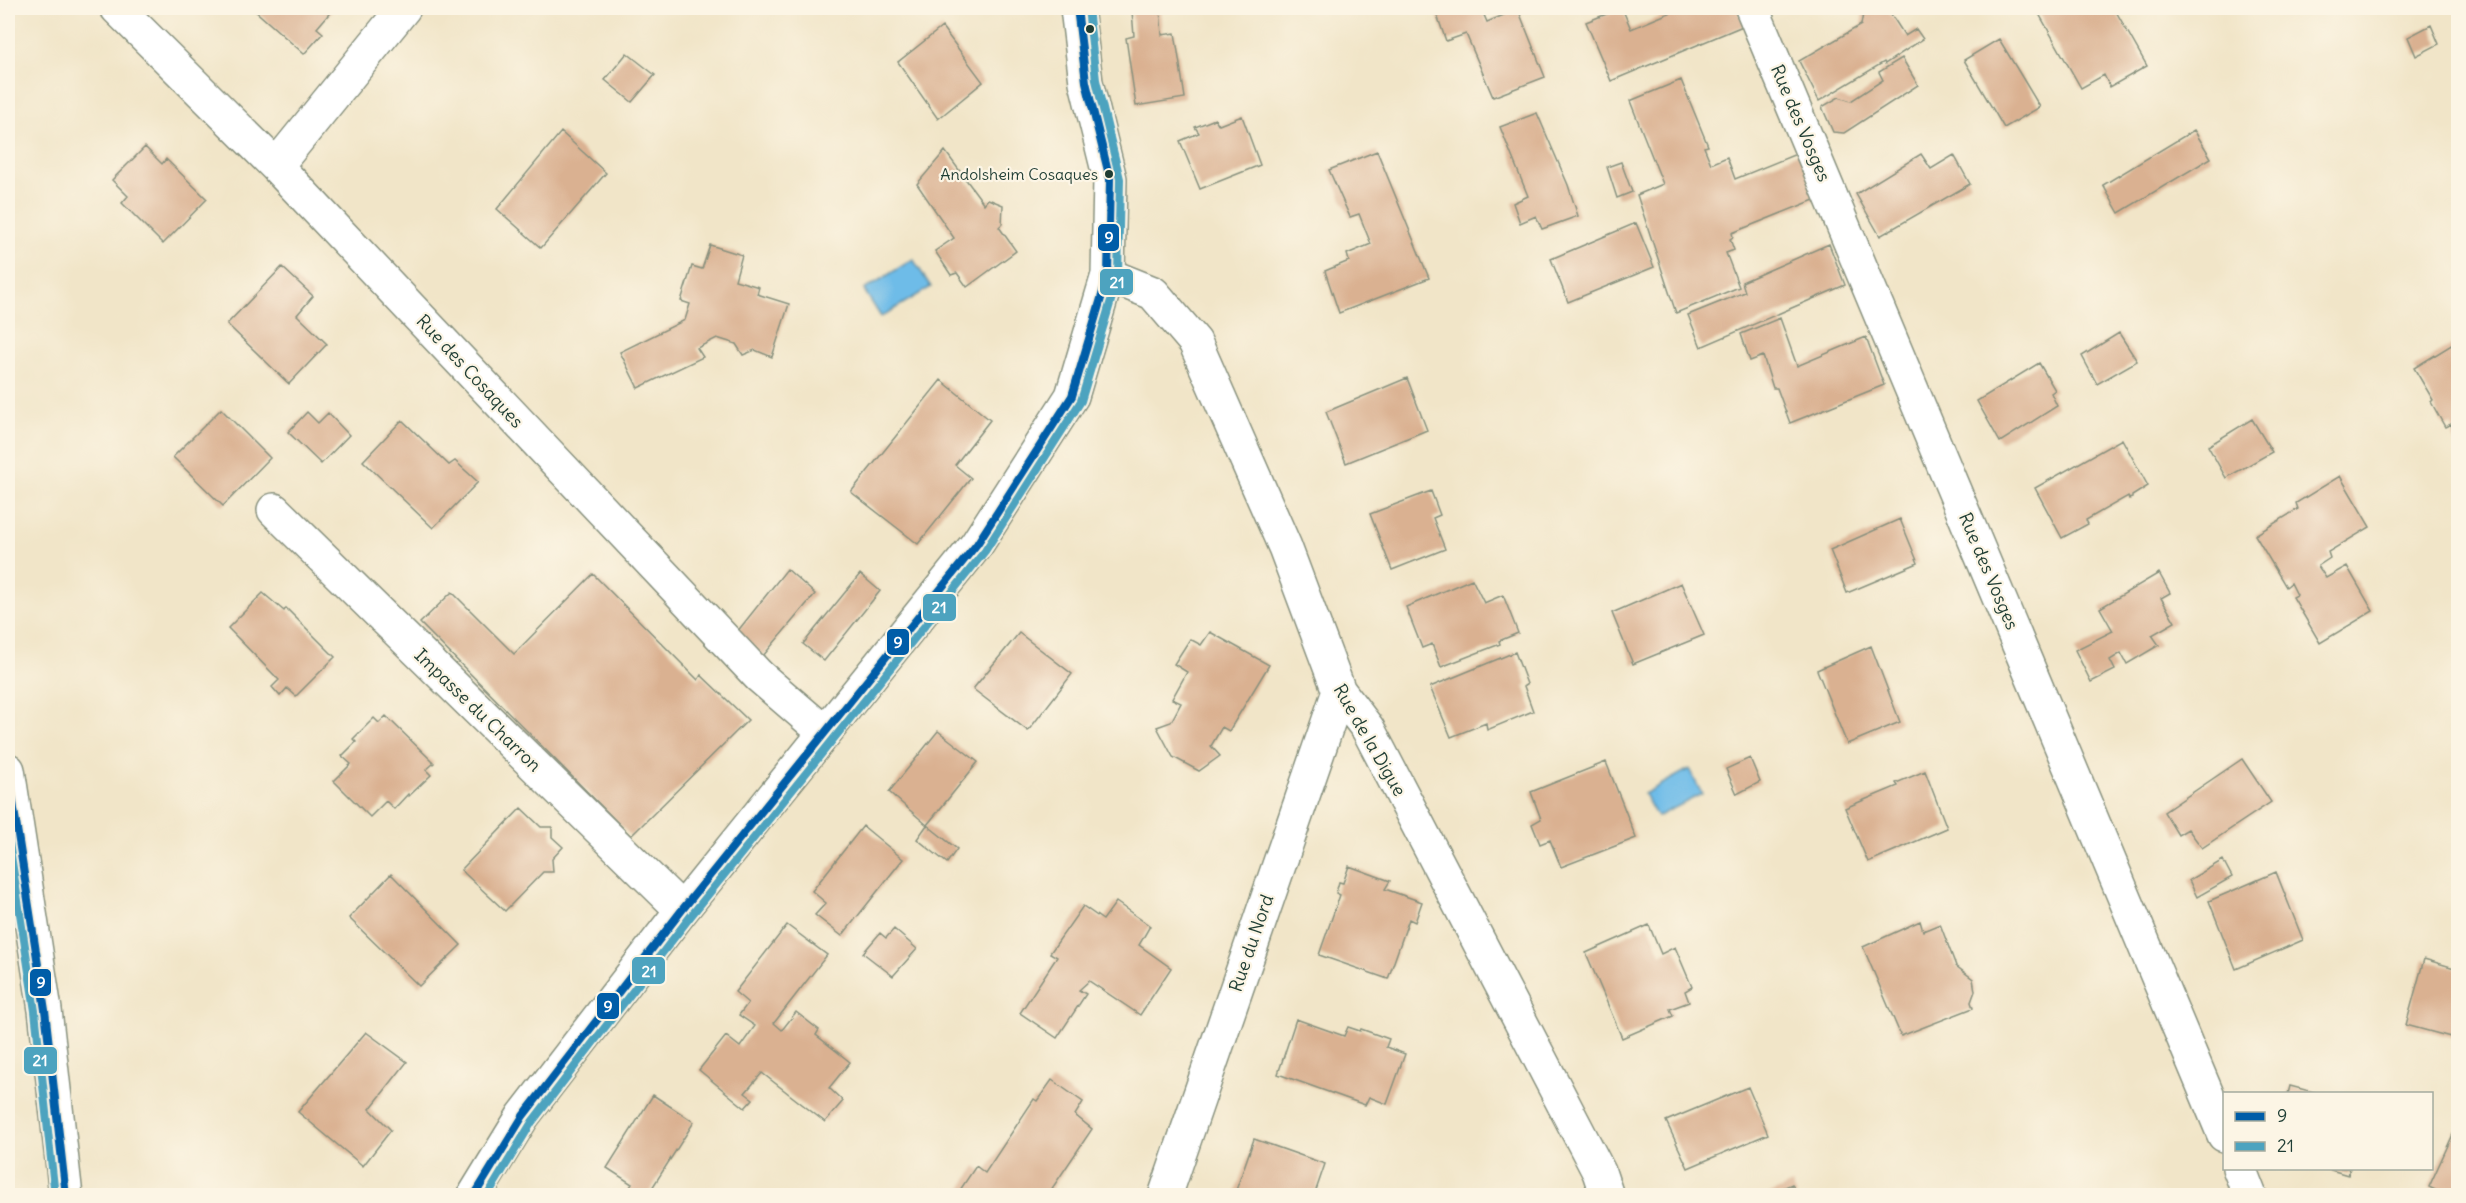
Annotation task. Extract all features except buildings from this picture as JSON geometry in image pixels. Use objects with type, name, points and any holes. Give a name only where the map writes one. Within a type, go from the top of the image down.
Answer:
[{"type":"street","name":"Rue des Cosaques","points":[[117,8],[276,166],[759,676],[824,732]]},
{"type":"street","points":[[276,166],[404,8]]},
{"type":"street","points":[[474,1196],[523,1116],[682,910],[977,544],[1072,396],[1107,275],[1110,179],[1086,82],[1077,8]]},
{"type":"street","name":"Rue des Vosges","points":[[1752,8],[2223,1133]]},
{"type":"street","name":"Rue de la Digue","points":[[1107,275],[1153,293],[1195,342],[1285,547],[1339,691],[1368,729],[1599,1172],[1607,1196]]},
{"type":"street","name":"Impasse du Charron","points":[[274,510],[682,910]]},
{"type":"street","name":"Rue du Nord","points":[[1165,1196],[1339,691]]},
{"type":"street","points":[[8,770],[45,1010],[66,1196]]},
{"type":"street","points":[[2240,1170],[2250,1196]]},
{"type":"water","points":[[913,259],[931,287],[881,317],[864,290]]},
{"type":"water","points":[[1689,769],[1702,794],[1657,817],[1644,794]]},
{"type":"transit line","name":"9","points":[[474,1196],[523,1116],[682,910],[977,544],[1072,396],[1108,275],[1110,179],[1086,82],[1077,8]]},
{"type":"transit line","name":"21","points":[[487,1196],[532,1122],[690,917],[985,551],[1081,401],[1118,277],[1120,179],[1096,80],[1088,8]]},
{"type":"transit line","name":"9","points":[[8,770],[45,1010],[66,1196]]},
{"type":"transit line","name":"21","points":[[8,836],[35,1011],[55,1196]]},
{"type":"place","name":"Andolsheim Cosaques","points":[[1109,174]]}]
